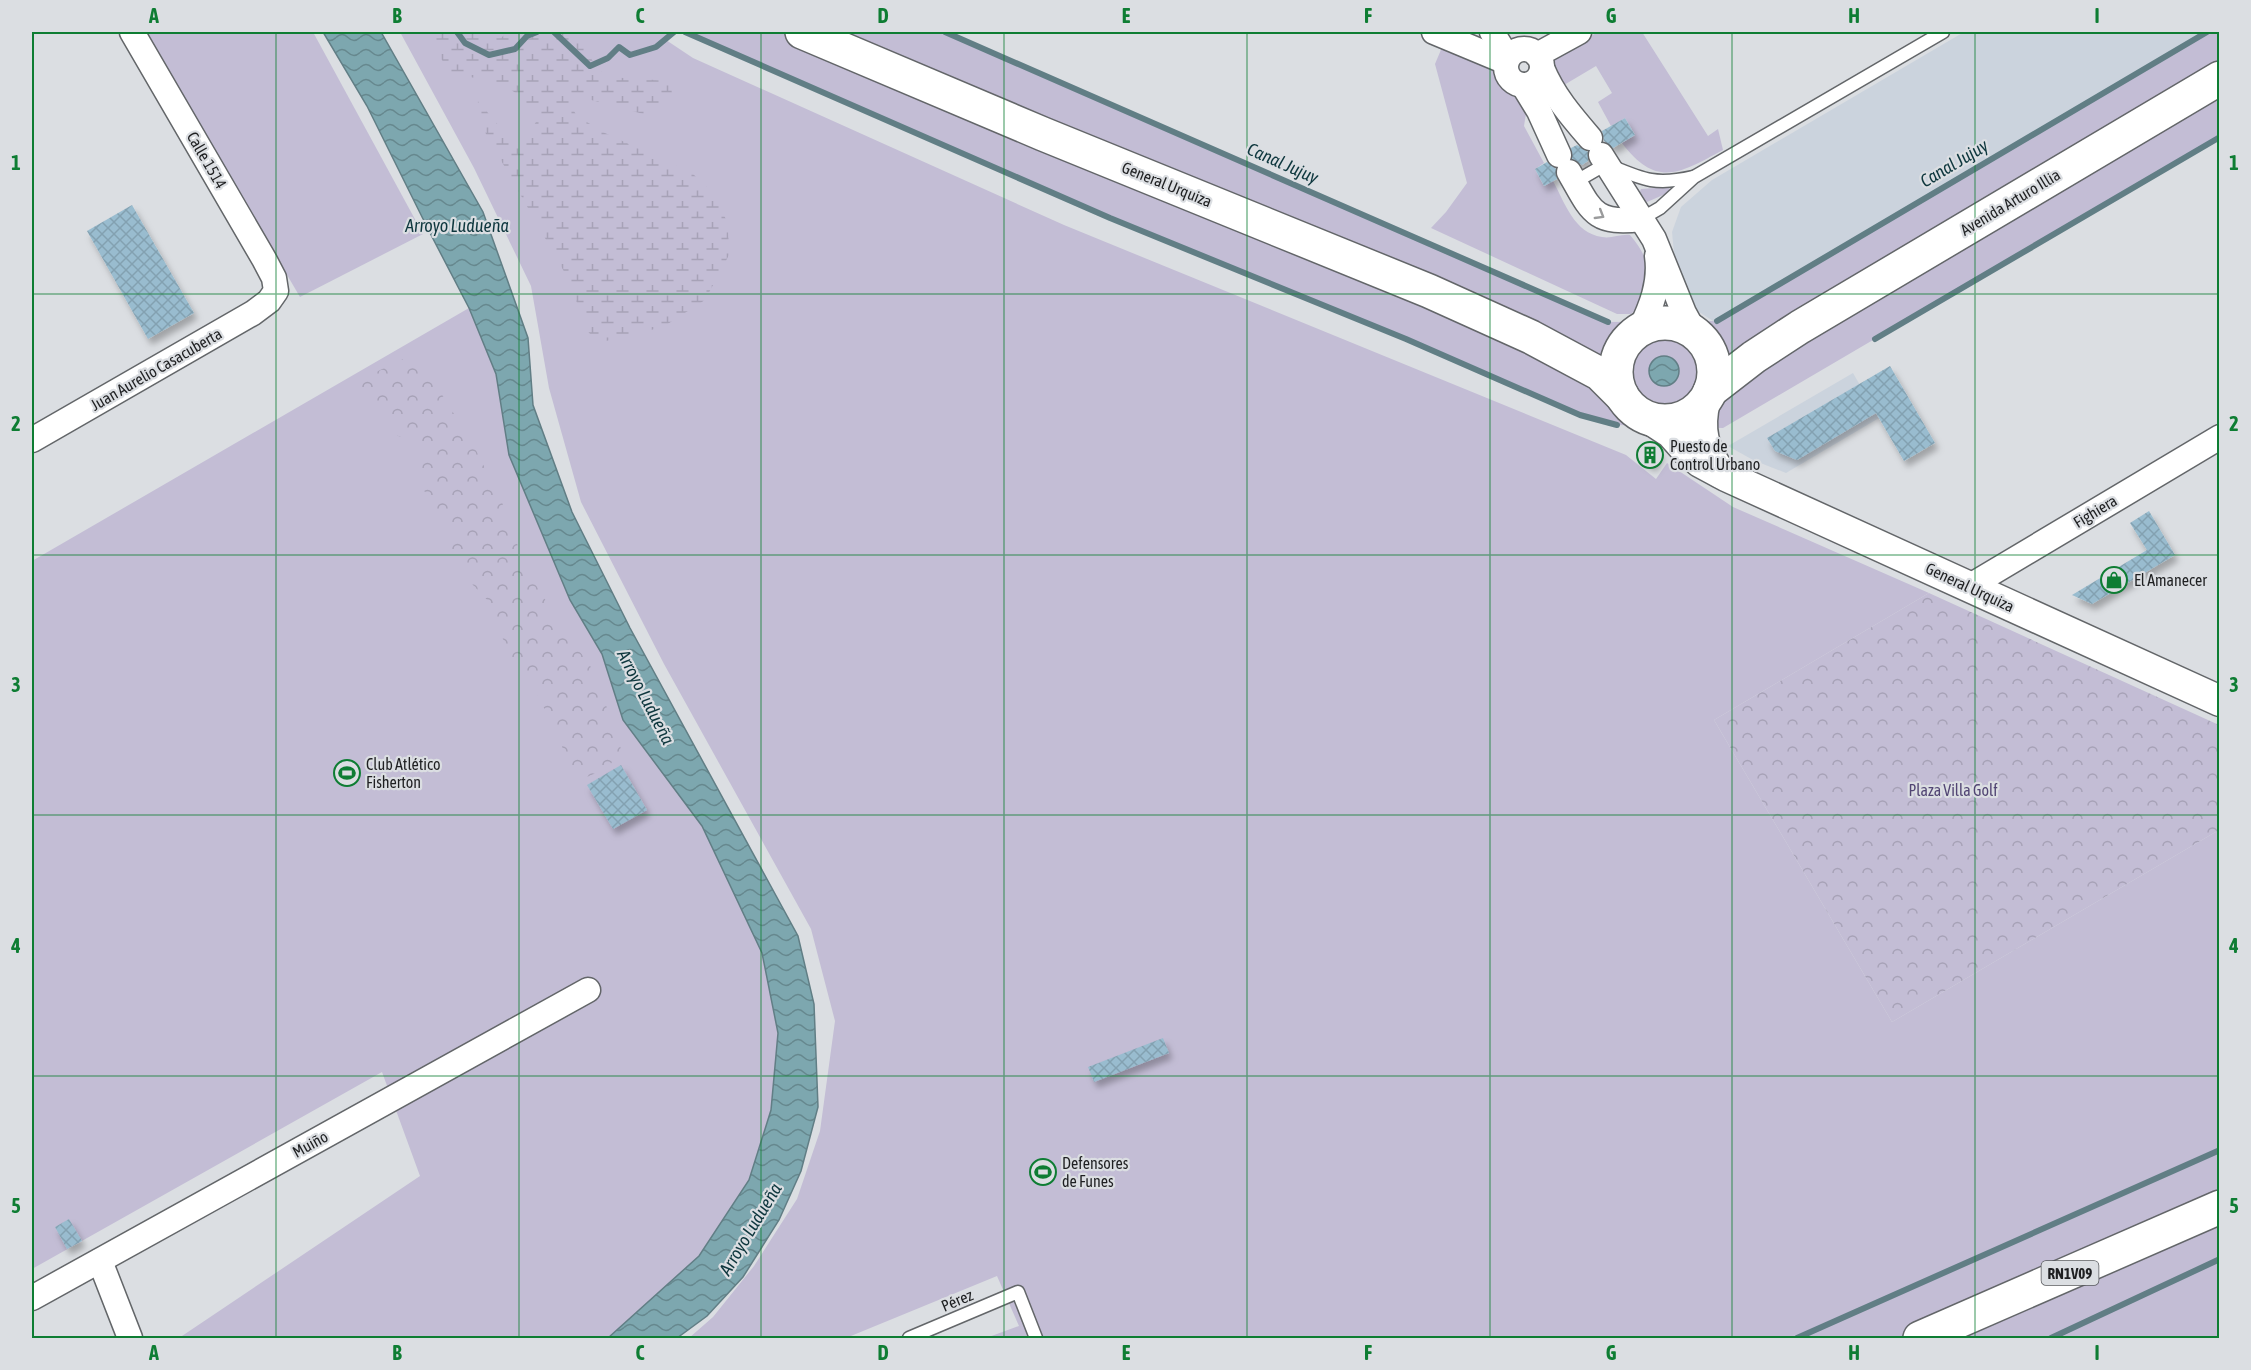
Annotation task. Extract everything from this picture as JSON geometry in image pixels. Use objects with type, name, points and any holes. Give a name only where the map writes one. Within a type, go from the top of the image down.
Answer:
[{"type":"main road","name":"General Urquiza","points":[[802,32],[1042,134],[1429,291],[1532,337],[1600,374],[1634,406]]},
{"type":"main road","name":"Avenida Arturo Illia","points":[[1708,396],[1754,357],[1800,327],[2220,78]]},
{"type":"main road","points":[[1668,323],[1683,326],[1699,336],[1708,348],[1714,365],[1708,396],[1692,412],[1677,419],[1662,421],[1634,406],[1617,382],[1616,367],[1620,352],[1634,335],[1653,324],[1668,323]]},
{"type":"main road","name":"Avenida Arturo Illia","points":[[1699,336],[1725,346],[1746,345],[1800,327]]},
{"type":"main road","name":"General Urquiza","points":[[1532,337],[1581,345],[1606,344],[1634,335]]},
{"type":"main road","name":"RN1V09","points":[[1920,1338],[2220,1206]]},
{"type":"street","name":"Calle 1514","points":[[132,32],[264,259],[274,278],[276,291]]},
{"type":"street","points":[[1434,32],[1522,54]]},
{"type":"street","points":[[1492,32],[1522,54],[1548,83],[1599,152],[1648,229],[1684,313],[1699,336]]},
{"type":"street","points":[[1579,32],[1522,54],[1507,72],[1513,81],[1524,84],[1589,208],[1609,220],[1648,229]]},
{"type":"street","points":[[1547,131],[1572,117]]},
{"type":"street","points":[[1634,335],[1650,309],[1656,286],[1658,262],[1648,229]]},
{"type":"street","name":"Juan Aurelio Casacuberta","points":[[32,440],[254,313],[269,302],[276,291]]},
{"type":"street","points":[[1708,396],[1702,416],[1703,439],[1711,460],[1721,473]]},
{"type":"street","name":"General Urquiza","points":[[1634,406],[1671,433],[1700,462],[1721,473],[1970,586],[2106,651],[2220,701]]},
{"type":"street","name":"Fighiera","points":[[1970,586],[2220,437]]},
{"type":"street","name":"Muiño","points":[[32,1298],[588,990]]},
{"type":"street","points":[[100,1260],[130,1338]]},
{"type":"lane","points":[[1648,229],[1666,203],[1694,177],[1943,32]]},
{"type":"lane","points":[[1568,170],[1599,152],[1651,181],[1670,182],[1694,177]]},
{"type":"lane","name":"Pérez","points":[[909,1338],[1018,1292],[1036,1338]]},
{"type":"shaded area","points":[[1964,32],[2219,32],[1724,328],[1696,310],[1684,285],[1674,253],[1672,232],[1681,207],[1712,180]]},
{"type":"shaded area","points":[[1853,373],[1879,418],[1786,473],[1753,460],[1728,446]]},
{"type":"green space","points":[[145,32],[313,32],[423,234],[300,297]]},
{"type":"green space","points":[[400,32],[674,32],[666,40],[693,58],[1064,225],[1626,455],[1656,479],[1667,463],[1733,507],[1929,593],[1714,720],[1892,1022],[2219,830],[2219,1338],[986,1338],[1019,1326],[997,1276],[846,1338],[689,1338],[713,1317],[754,1266],[797,1199],[820,1131],[835,1021],[811,929],[664,664],[581,502],[549,388],[531,286],[474,168]]},
{"type":"green space","points":[[427,32],[491,32],[501,38],[507,32],[576,32],[596,67],[608,77],[671,81],[672,97],[662,110],[647,115],[584,98],[569,103],[577,116],[605,133],[692,173],[715,195],[728,224],[729,255],[705,300],[663,327],[602,342],[589,333],[566,275],[477,118],[478,101],[509,138],[526,137],[536,122],[530,108],[521,98],[501,85],[449,73]]},
{"type":"green space","points":[[685,32],[945,32],[1608,322],[1717,321],[2207,32],[2219,32],[2219,137],[1723,428],[1617,425],[1580,415],[1406,339],[1110,218]]},
{"type":"green space","points":[[1598,32],[1642,32],[1708,136],[1718,129],[1723,150],[1694,165],[1670,172],[1646,167],[1635,157],[1622,143],[1635,135],[1625,118],[1611,126],[1598,102],[1612,93],[1596,66],[1564,85],[1559,83],[1553,67],[1556,56]]},
{"type":"green space","points":[[1443,45],[1490,64],[1506,91],[1516,95],[1527,107],[1524,126],[1544,163],[1535,169],[1544,186],[1553,181],[1577,223],[1592,234],[1605,237],[1630,235],[1636,242],[1644,256],[1648,277],[1640,303],[1631,314],[1617,314],[1431,228],[1467,183],[1435,64]]},
{"type":"green space","points":[[1668,187],[1670,192],[1647,202],[1642,200],[1639,194],[1641,189]]},
{"type":"green space","name":"Club Atlético Fisherton","points":[[469,308],[496,374],[509,455],[570,600],[602,654],[623,720],[702,826],[762,953],[778,1033],[771,1110],[749,1180],[699,1256],[608,1338],[179,1338],[420,1176],[382,1072],[32,1269],[32,561]]},
{"type":"green space","points":[[416,353],[474,446],[512,523],[522,563],[595,673],[621,749],[608,768],[582,779],[569,769],[561,743],[527,673],[510,655],[492,605],[473,585],[454,557],[447,526],[423,489],[422,461],[414,441],[392,434],[393,419],[373,409],[357,381]]},
{"type":"green space","name":"Plaza Villa Golf","points":[[1929,593],[2219,725],[2219,830],[1892,1022],[1714,720]]},
{"type":"water","name":"Arroyo Ludueña","points":[[323,32],[381,32],[483,212],[528,338],[533,405],[572,512],[630,628],[798,936],[814,1004],[818,1107],[801,1171],[779,1220],[743,1277],[707,1316],[677,1338],[608,1338],[699,1256],[749,1180],[771,1110],[778,1033],[762,953],[702,826],[623,720],[602,654],[570,600],[509,455],[496,374],[469,308],[367,106]]},
{"type":"water","points":[[1664,356],[1675,360],[1679,371],[1675,382],[1664,386],[1653,382],[1649,371],[1653,360]]},
{"type":"building","points":[[1625,118],[1635,135],[1613,148],[1604,141],[1602,131]]},
{"type":"building","points":[[1577,145],[1588,152],[1588,161],[1582,165],[1572,159],[1571,148]]},
{"type":"building","points":[[1547,162],[1556,169],[1557,179],[1544,186],[1535,169]]},
{"type":"building","points":[[132,205],[194,313],[148,339],[87,231]]},
{"type":"building","points":[[1890,366],[1935,443],[1904,461],[1876,413],[1797,460],[1775,451],[1767,438]]},
{"type":"building","name":"Puesto de Control Urbano","points":[[1647,444],[1661,452],[1653,466],[1639,458]]},
{"type":"building","points":[[2149,511],[2175,555],[2092,604],[2072,595],[2147,550],[2130,523]]},
{"type":"building","points":[[621,765],[647,810],[613,829],[587,785]]},
{"type":"building","points":[[1163,1038],[1169,1053],[1094,1082],[1088,1067]]},
{"type":"building","points":[[69,1219],[82,1241],[67,1249],[55,1227]]},
{"type":"waterway","points":[[457,32],[465,43],[489,55],[515,49],[527,36],[537,32]]},
{"type":"waterway","points":[[554,32],[590,66],[608,58],[619,47],[630,55],[656,47],[674,32]]},
{"type":"waterway","points":[[685,32],[1110,218],[1406,339],[1580,415],[1617,425]]},
{"type":"waterway","name":"Canal Jujuy","points":[[945,32],[1608,322]]},
{"type":"waterway","name":"Canal Jujuy","points":[[1717,321],[2207,32]]},
{"type":"waterway","points":[[1875,339],[2220,137]]},
{"type":"waterway","points":[[1797,1338],[2220,1150]]},
{"type":"waterway","points":[[2051,1338],[2220,1259]]},
{"type":"place","name":"Puesto de Control Urbano","points":[[1650,455]]},
{"type":"place","name":"El Amanecer","points":[[2114,580]]},
{"type":"place","name":"Club Atlético Fisherton","points":[[347,773]]},
{"type":"place","name":"Defensores de Funes","points":[[1043,1172]]}]
